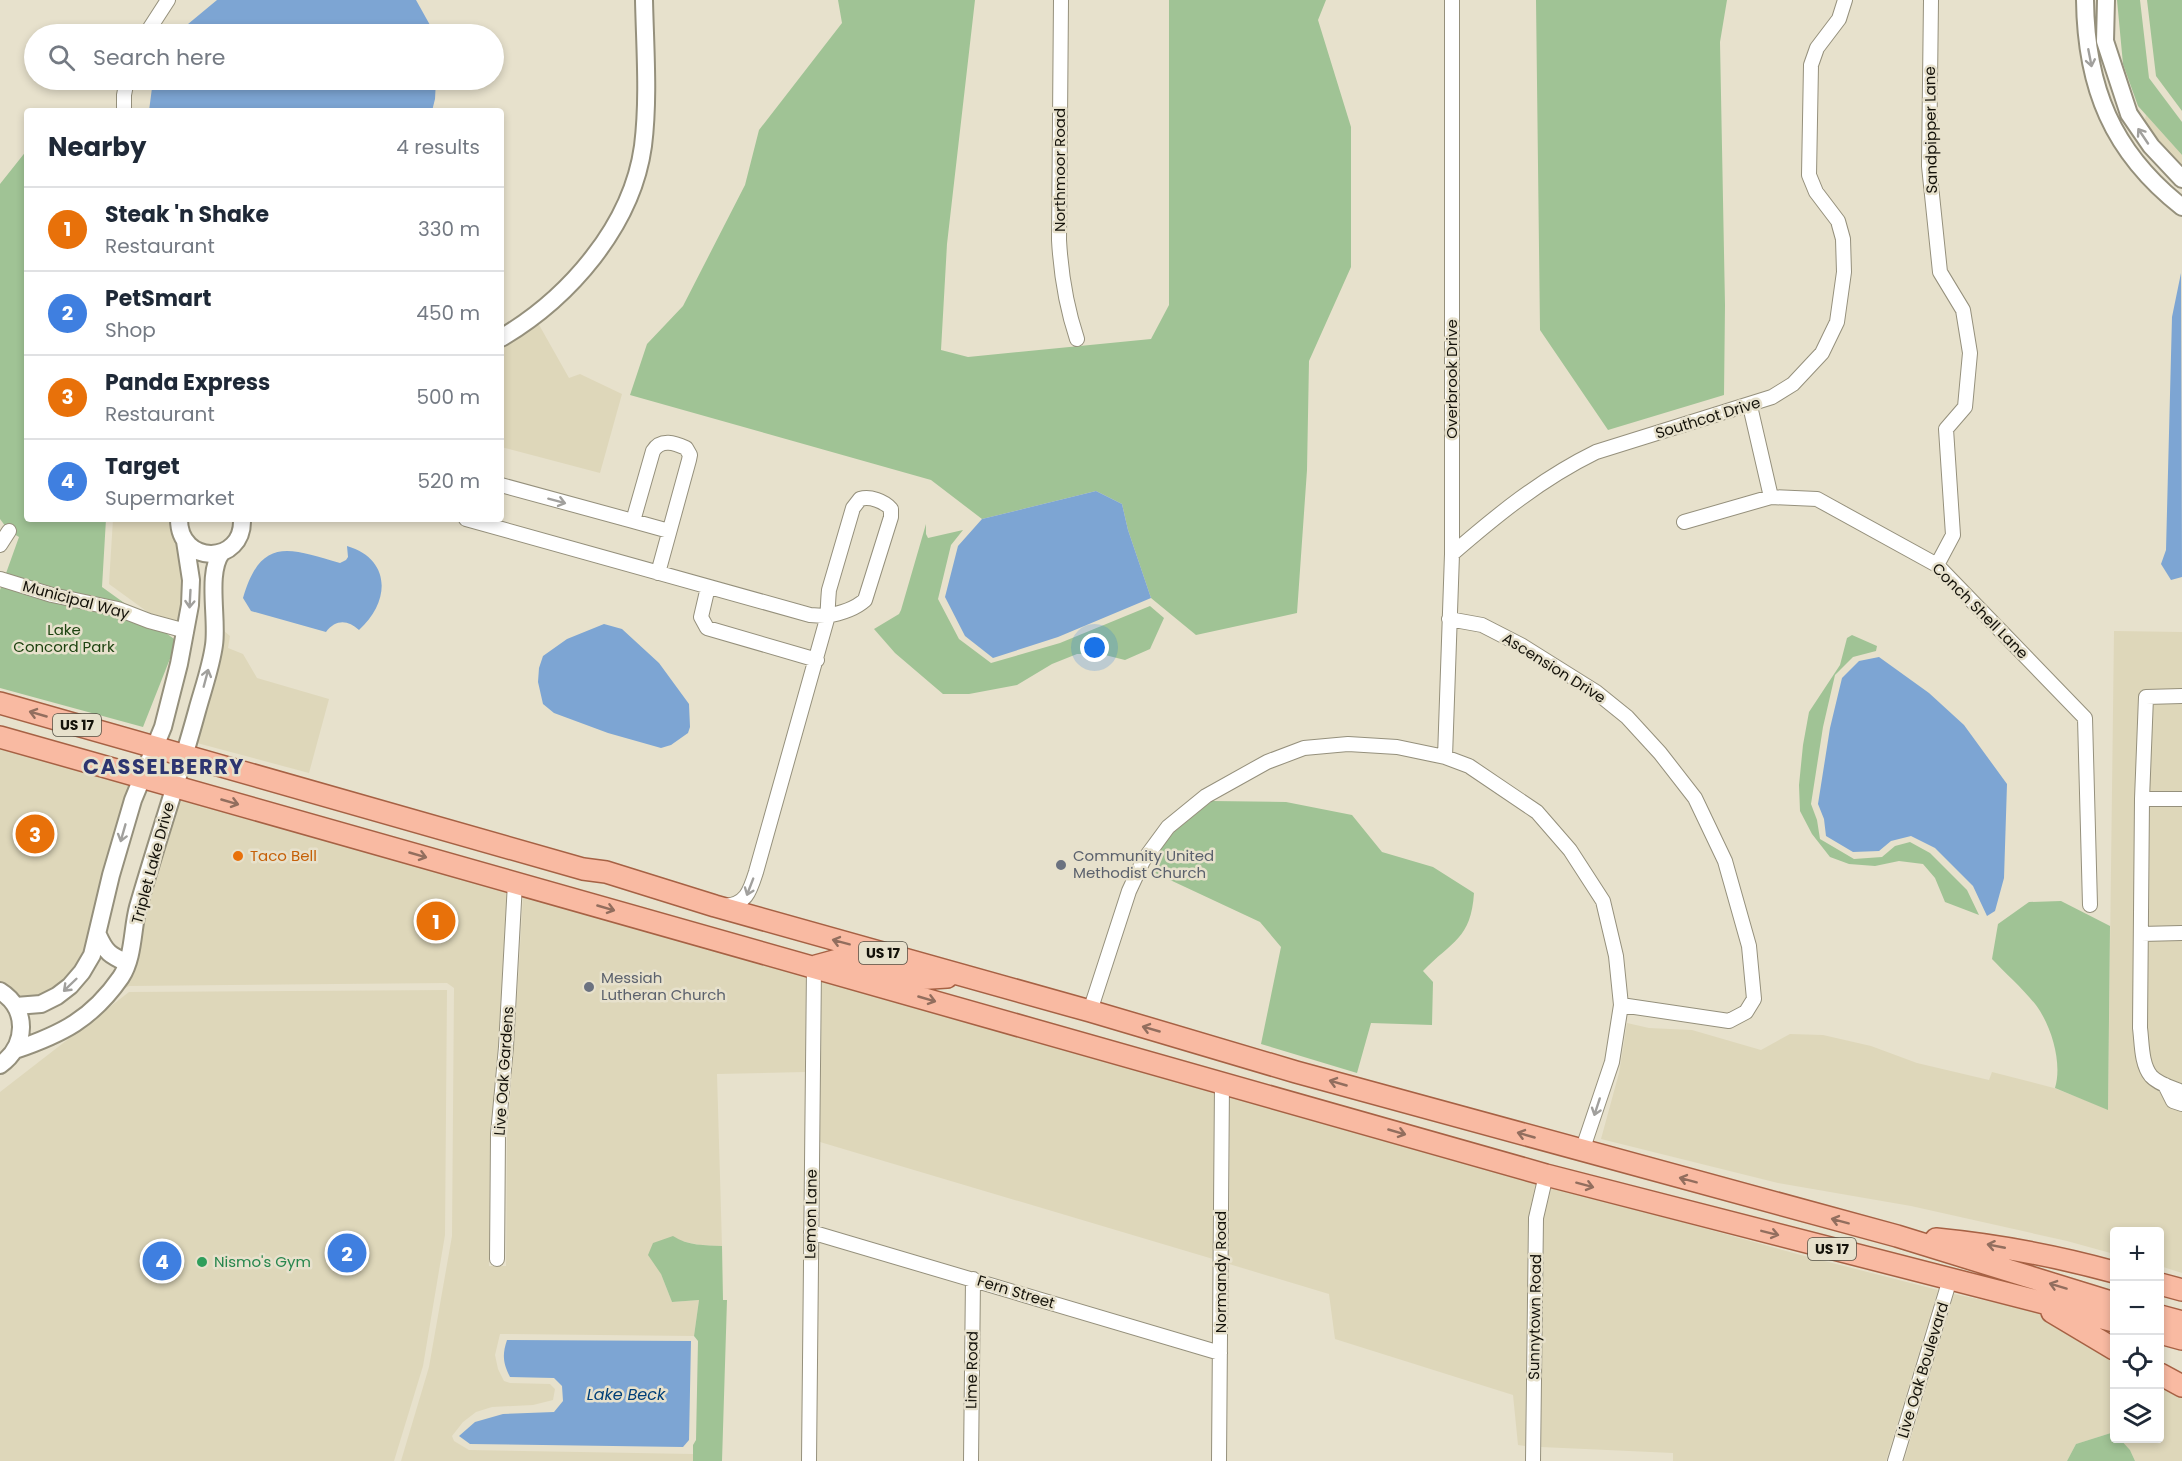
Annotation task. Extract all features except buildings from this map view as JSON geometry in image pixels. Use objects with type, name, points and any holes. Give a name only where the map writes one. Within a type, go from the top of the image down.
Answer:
[{"type":"main road","name":"US 17","points":[[0,703],[583,869],[606,872],[716,906],[1090,1011],[1296,1072],[1897,1236],[2110,1301]]},
{"type":"main road","name":"US 17","points":[[0,737],[1546,1174],[2110,1321]]},
{"type":"main road","points":[[515,883],[546,871],[583,869]]},
{"type":"main road","points":[[658,924],[696,920],[773,943],[794,938],[799,930]]},
{"type":"main road","points":[[814,967],[838,960],[847,960],[915,979],[965,976]]},
{"type":"main road","points":[[1029,1028],[1062,1023],[1090,1011]]},
{"type":"main road","points":[[1222,1083],[1240,1076],[1296,1072]]},
{"type":"main road","points":[[1546,1174],[1559,1166],[1573,1163],[1618,1161]]},
{"type":"main road","points":[[1897,1236],[1979,1243],[2076,1261],[2110,1271]]},
{"type":"main road","points":[[2164,1285],[2182,1290]]},
{"type":"main road","points":[[2031,1299],[2110,1346]]},
{"type":"main road","points":[[2164,1317],[2182,1322]]},
{"type":"main road","points":[[2164,1334],[2182,1340]]},
{"type":"main road","points":[[2164,1376],[2182,1386]]},
{"type":"street","points":[[152,24],[168,0]]},
{"type":"street","points":[[504,336],[526,322],[578,275],[612,230],[630,195],[642,148],[645,107],[644,0]]},
{"type":"street","name":"Northmoor Road","points":[[1061,0],[1059,240],[1061,276],[1067,309],[1077,339]]},
{"type":"street","name":"Overbrook Drive","points":[[1445,757],[1452,555],[1452,0]]},
{"type":"street","name":"Southcot Drive","points":[[1452,555],[1499,514],[1536,486],[1570,465],[1596,452],[1750,406],[1772,397],[1793,384],[1822,353],[1837,322],[1844,272],[1843,240],[1838,221],[1816,192],[1809,175],[1811,65],[1817,48],[1839,19],[1845,0]]},
{"type":"street","name":"Sandpipper Lane","points":[[1931,0],[1929,166],[1940,272],[1963,310],[1970,353],[1965,407],[1946,429],[1953,535],[1937,565]]},
{"type":"street","points":[[2085,0],[2088,52],[2104,111],[2115,132],[2137,163],[2162,191],[2182,207]]},
{"type":"street","points":[[2106,0],[2105,41],[2129,114],[2151,146],[2182,179]]},
{"type":"street","points":[[124,108],[125,90]]},
{"type":"street","points":[[1750,406],[1771,497]]},
{"type":"street","points":[[633,521],[654,448],[668,442],[684,447],[690,455],[658,573]]},
{"type":"street","points":[[504,486],[669,531]]},
{"type":"street","name":"Conch Shell Lane","points":[[1684,522],[1771,497],[1816,499],[1937,565],[2085,718],[2090,905]]},
{"type":"street","points":[[477,522],[810,615],[827,616],[861,604],[867,597],[891,517],[891,508],[864,498],[858,501],[853,508],[829,590],[827,616],[817,660],[747,896],[737,904],[716,906]]},
{"type":"street","points":[[16,1006],[40,1004],[57,996],[82,972],[92,955],[111,875],[133,800],[163,727],[186,631],[190,580],[185,541],[180,531],[179,522]]},
{"type":"street","points":[[185,541],[200,552],[208,554],[222,552],[234,544],[240,535],[242,522]]},
{"type":"street","points":[[0,545],[9,531]]},
{"type":"street","name":"Triplet Lake Drive","points":[[15,1050],[44,1041],[70,1028],[98,1005],[122,975],[127,963],[137,911],[214,648],[216,633],[215,568],[216,561],[222,552]]},
{"type":"street","name":"Municipal Way","points":[[0,579],[52,595],[118,609],[149,621],[186,631]]},
{"type":"street","points":[[708,587],[701,616],[707,628],[817,660]]},
{"type":"street","name":"Ascension Drive","points":[[1449,619],[1482,625],[1521,645],[1596,692],[1627,717],[1660,753],[1695,798],[1725,861],[1749,946],[1754,999],[1746,1012],[1729,1021],[1621,1005]]},
{"type":"street","points":[[2182,696],[2146,697],[2142,799],[2140,1028],[2144,1057],[2151,1076],[2164,1085],[2182,1092]]},
{"type":"street","points":[[1090,1011],[1129,891],[1143,861],[1168,827],[1206,796],[1267,762],[1304,748],[1348,744],[1397,747],[1445,757],[1468,766],[1537,812],[1570,850],[1603,901],[1616,956],[1621,1005],[1612,1062],[1582,1151]]},
{"type":"street","points":[[2142,799],[2182,799]]},
{"type":"street","name":"Live Oak Gardens","points":[[497,1259],[498,1134],[506,1047],[515,883]]},
{"type":"street","points":[[2141,934],[2182,933]]},
{"type":"street","points":[[98,934],[110,955],[127,963]]},
{"type":"street","name":"Lemon Lane","points":[[809,1461],[814,967]]},
{"type":"street","points":[[0,991],[16,1006],[22,1023],[20,1042],[0,1065]]},
{"type":"street","name":"Normandy Road","points":[[1219,1461],[1222,1083]]},
{"type":"street","points":[[2164,1085],[2173,1101],[2182,1104]]},
{"type":"street","name":"Sunnytown Road","points":[[1533,1461],[1536,1218],[1546,1174]]},
{"type":"street","name":"Fern Street","points":[[811,1232],[1220,1353]]},
{"type":"street","name":"Lime Road","points":[[971,1461],[973,1279]]},
{"type":"street","name":"Live Oak Boulevard","points":[[1895,1461],[1950,1279]]},
{"type":"shaded area","points":[[2146,115],[2182,155],[2182,170],[2144,123]]},
{"type":"shaded area","points":[[538,323],[569,378],[580,374],[622,394],[600,473],[504,448],[504,344]]},
{"type":"shaded area","points":[[113,522],[171,522],[172,532],[177,543],[182,580],[179,621],[149,613],[109,584]]},
{"type":"shaded area","points":[[224,631],[230,636],[228,648],[243,654],[257,678],[329,699],[309,773],[197,743],[222,650]]},
{"type":"shaded area","points":[[2114,631],[2182,632],[2182,1273],[2164,1267],[2164,1227],[2110,1227],[2110,1253],[1911,1206],[1778,1183],[1601,1139],[1619,1073],[1627,1023],[1649,1028],[1692,1030],[1761,1050],[1790,1034],[1823,1035],[1871,1046],[1917,1063],[1989,1080],[1992,1072],[2054,1088],[2108,1109]]},
{"type":"shaded area","points":[[0,746],[131,784],[103,873],[91,929],[88,931],[90,935],[84,952],[64,981],[39,997],[20,999],[16,993],[0,983]]},
{"type":"shaded area","points":[[179,797],[507,891],[498,1046],[490,1134],[489,1266],[506,1266],[507,1135],[523,896],[630,927],[806,973],[805,1072],[717,1074],[722,1246],[681,1241],[661,1274],[672,1302],[699,1300],[694,1336],[500,1334],[495,1355],[504,1381],[550,1384],[555,1389],[553,1400],[533,1405],[492,1407],[476,1412],[463,1422],[452,1436],[454,1441],[469,1450],[693,1454],[693,1461],[401,1461],[429,1367],[452,1236],[454,988],[447,983],[129,986],[120,991],[134,972],[138,960],[145,912]]},
{"type":"shaded area","points":[[822,977],[1214,1088],[1213,1259],[820,1142]]},
{"type":"shaded area","points":[[447,990],[445,1235],[423,1366],[394,1461],[0,1461],[0,1092],[129,992]]},
{"type":"shaded area","points":[[1230,1093],[1536,1181],[1528,1218],[1525,1446],[1518,1445],[1513,1395],[1335,1339],[1329,1294],[1229,1264]]},
{"type":"shaded area","points":[[1552,1186],[1801,1255],[1938,1290],[1886,1461],[1673,1461],[1673,1453],[1541,1447],[1544,1218]]},
{"type":"shaded area","points":[[1954,1294],[2035,1311],[2110,1356],[2110,1433],[2076,1444],[2067,1461],[1904,1461]]},
{"type":"shaded area","points":[[2164,1384],[2182,1394],[2182,1461],[2135,1461],[2124,1443],[2164,1443]]},
{"type":"green space","points":[[838,0],[975,0],[947,244],[941,350],[968,357],[1151,339],[1169,305],[1169,0],[1326,0],[1318,20],[1351,127],[1351,267],[1309,361],[1307,470],[1297,613],[1196,635],[1151,598],[1128,530],[1122,504],[1096,491],[982,519],[931,480],[630,395],[647,344],[683,306],[745,185],[759,130],[842,23]]},
{"type":"green space","points":[[1536,0],[1727,0],[1720,42],[1725,305],[1724,395],[1608,430],[1540,330]]},
{"type":"green space","points":[[2117,0],[2140,0],[2149,78],[2182,122],[2182,155],[2138,106],[2123,64]]},
{"type":"green space","points":[[2147,0],[2182,0],[2182,111],[2156,76]]},
{"type":"green space","name":"Lake Concord Park","points":[[24,154],[24,522],[106,522],[102,587],[177,641],[143,727],[0,688],[0,590],[19,537],[9,531],[0,519],[0,184]]},
{"type":"green space","points":[[926,524],[928,538],[963,530],[951,545],[938,599],[959,639],[991,663],[1060,643],[1150,606],[1164,618],[1150,649],[1125,660],[1101,654],[1077,654],[1052,664],[1017,685],[969,694],[943,694],[895,653],[874,629],[899,614],[901,610]]},
{"type":"green space","points":[[1852,635],[1877,646],[1876,651],[1853,657],[1835,675],[1823,727],[1811,804],[1817,820],[1820,839],[1854,859],[1882,857],[1895,846],[1910,842],[1930,853],[1967,890],[1979,915],[1945,902],[1935,878],[1923,864],[1899,861],[1875,866],[1849,864],[1830,857],[1812,834],[1800,811],[1799,785],[1809,712],[1840,665],[1847,638]]},
{"type":"green space","points":[[1212,801],[1286,802],[1352,815],[1382,852],[1433,867],[1474,893],[1469,920],[1464,930],[1423,971],[1433,982],[1432,1025],[1371,1023],[1357,1073],[1261,1044],[1281,947],[1260,922],[1153,872],[1162,847],[1174,832]]},
{"type":"green space","points":[[2061,901],[2110,926],[2108,1110],[2055,1088],[2057,1059],[2045,1019],[2031,999],[1992,959],[1998,924],[2029,902]]},
{"type":"green space","points":[[673,1236],[691,1243],[722,1246],[723,1300],[727,1300],[722,1461],[693,1461],[693,1445],[696,1440],[698,1341],[694,1336],[699,1300],[672,1302],[661,1274],[648,1255],[653,1243]]},
{"type":"green space","points":[[2110,1433],[2110,1443],[2124,1443],[2135,1461],[2067,1461],[2076,1444]]},
{"type":"water","points":[[217,0],[416,0],[429,24],[188,24]]},
{"type":"water","points":[[152,90],[435,90],[433,108],[149,108]]},
{"type":"water","points":[[2181,273],[2182,577],[2171,580],[2161,564],[2166,550],[2172,317]]},
{"type":"water","points":[[1096,491],[1122,504],[1128,530],[1151,598],[1058,637],[993,658],[965,636],[945,597],[958,546],[982,519]]},
{"type":"water","points":[[347,546],[361,552],[372,561],[379,571],[382,582],[377,606],[359,630],[351,624],[342,622],[326,632],[251,611],[243,598],[250,578],[259,564],[268,556],[292,551],[340,563],[348,557]]},
{"type":"water","points":[[604,624],[622,629],[659,663],[689,704],[688,733],[671,745],[661,748],[608,733],[554,713],[543,704],[538,682],[543,656],[567,639]]},
{"type":"water","points":[[1879,657],[1929,693],[1964,725],[2007,784],[2004,878],[1995,911],[1987,916],[1973,886],[1935,848],[1911,836],[1891,841],[1879,851],[1853,852],[1826,836],[1824,819],[1818,804],[1830,728],[1842,678],[1859,661]]},
{"type":"water","name":"Lake Beck","points":[[507,1340],[691,1341],[689,1440],[683,1447],[470,1444],[459,1436],[475,1422],[503,1414],[554,1412],[563,1401],[562,1386],[554,1378],[510,1377],[504,1359]]},
{"type":"place","name":"Panda Express","points":[[35,834]]},
{"type":"place","name":"Taco Bell","points":[[238,856]]},
{"type":"place","name":"Community United Methodist Church","points":[[1061,865]]},
{"type":"place","name":"Steak 'n Shake","points":[[436,921]]},
{"type":"place","name":"Messiah Lutheran Church","points":[[589,987]]},
{"type":"place","name":"PetSmart","points":[[347,1253]]},
{"type":"place","name":"Target","points":[[162,1261]]},
{"type":"place","name":"Nismo's Gym","points":[[202,1262]]},
{"type":"district","name":"CASSELBERRY","points":[[164,767]]}]
